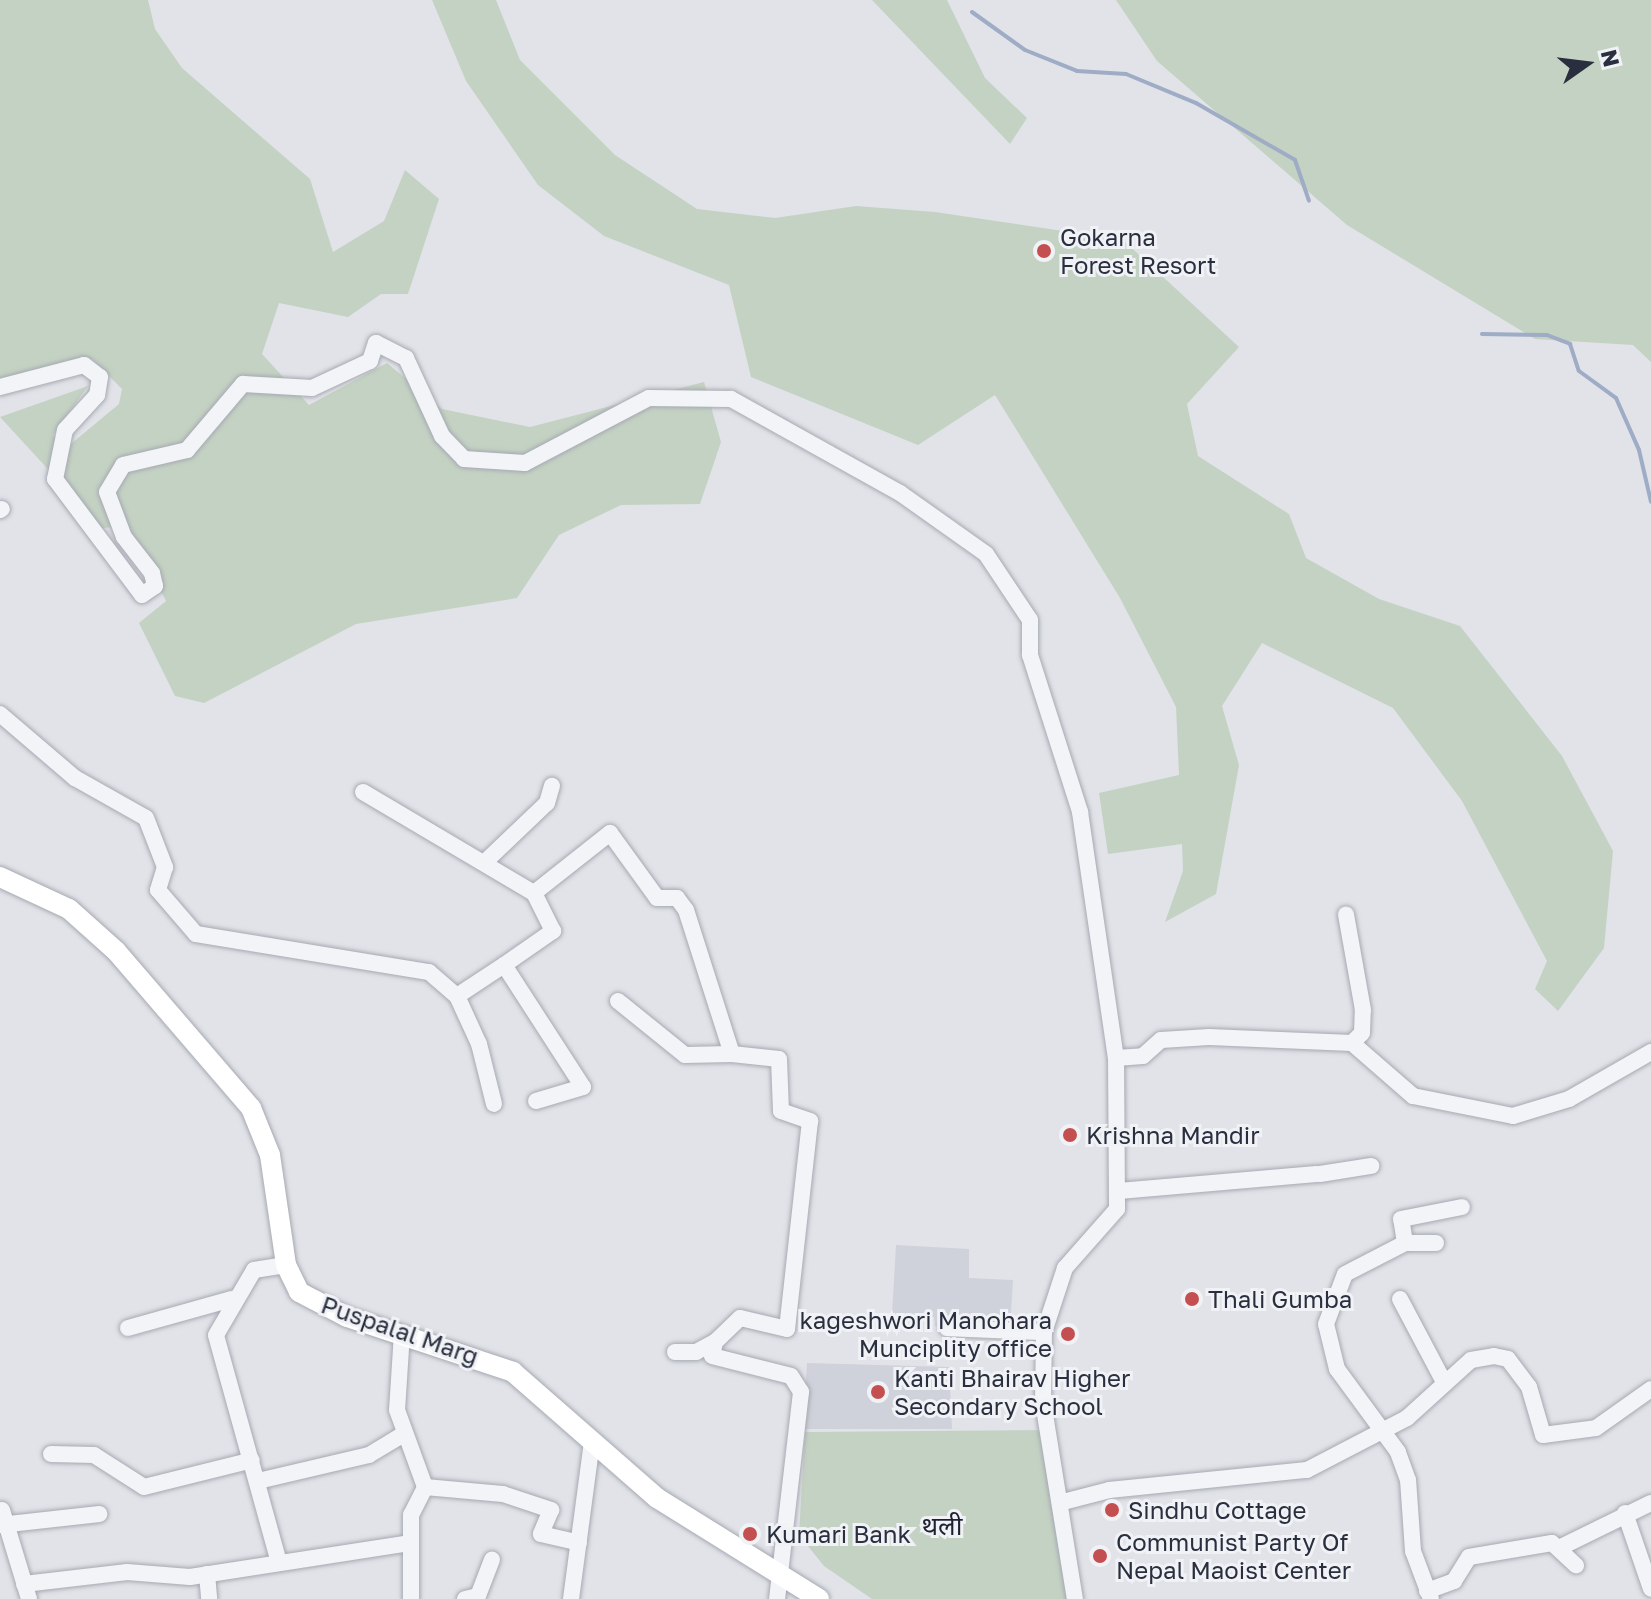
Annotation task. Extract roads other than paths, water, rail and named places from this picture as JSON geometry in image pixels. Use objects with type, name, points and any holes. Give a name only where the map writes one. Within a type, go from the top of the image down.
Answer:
[{"type":"main road","name":"Puspalal Marg","points":[[0,877],[69,909],[116,951],[251,1108],[270,1155],[286,1265],[309,1300],[513,1372],[657,1498],[819,1599]]},
{"type":"street","points":[[0,387],[84,365],[100,377],[97,395],[65,430],[55,479],[142,595],[155,586],[152,573],[124,537],[107,492],[123,465],[187,450],[243,384],[312,388],[370,361],[376,343],[406,358],[442,436],[464,459],[525,463],[617,409],[685,394],[731,399],[900,493],[986,554],[1030,620],[1030,655],[1080,812],[1116,1058],[1119,1191],[1114,1219],[1058,1281],[1044,1332],[1043,1402],[1063,1502],[1075,1599]]},
{"type":"street","points":[[0,714],[75,778],[146,818],[165,867],[158,890],[196,934],[429,972],[457,996],[479,1044],[494,1104]]},
{"type":"street","points":[[486,861],[535,817],[552,786]]},
{"type":"street","points":[[363,792],[486,861],[534,893],[553,931],[457,996]]},
{"type":"street","points":[[534,893],[610,833],[657,898],[677,898],[686,910],[732,1054]]},
{"type":"street","points":[[1346,915],[1363,1010],[1362,1033],[1352,1043]]},
{"type":"street","points":[[504,965],[583,1087],[536,1101]]},
{"type":"street","points":[[618,1001],[685,1055],[732,1054],[779,1059],[781,1111],[810,1121],[787,1329],[740,1318],[715,1342],[696,1352],[675,1352]]},
{"type":"street","points":[[1116,1058],[1143,1056],[1161,1040],[1209,1037],[1352,1043],[1413,1096],[1513,1116],[1569,1099],[1651,1052]]},
{"type":"street","points":[[1119,1191],[1318,1174],[1371,1166]]},
{"type":"street","points":[[1405,1243],[1401,1219],[1462,1207]]},
{"type":"street","points":[[1436,1243],[1405,1243],[1345,1274],[1326,1324],[1337,1369],[1383,1429],[1408,1480],[1413,1551],[1429,1595],[1454,1581],[1469,1557],[1561,1547],[1625,1513],[1651,1503]]},
{"type":"street","points":[[278,1559],[216,1335],[232,1299],[254,1270],[286,1265]]},
{"type":"street","points":[[128,1328],[232,1299]]},
{"type":"street","points":[[1400,1299],[1444,1382]]},
{"type":"street","points":[[947,1328],[1044,1332]]},
{"type":"street","points":[[402,1333],[397,1410],[425,1487]]},
{"type":"street","points":[[715,1342],[712,1356],[791,1376],[801,1392],[777,1599]]},
{"type":"street","points":[[1063,1502],[1109,1490],[1307,1470],[1383,1429],[1471,1360],[1508,1359],[1529,1387],[1547,1436],[1596,1428],[1651,1389]]},
{"type":"street","points":[[258,1481],[369,1455],[401,1436]]},
{"type":"street","points":[[571,1599],[592,1442]]},
{"type":"street","points":[[51,1454],[94,1455],[144,1487],[252,1460]]},
{"type":"street","points":[[425,1487],[503,1494],[551,1510],[541,1534],[579,1543]]},
{"type":"street","points":[[411,1599],[409,1543],[412,1507],[425,1487]]},
{"type":"street","points":[[1625,1513],[1651,1589]]},
{"type":"street","points":[[99,1514],[2,1519],[26,1591],[127,1572],[207,1574],[278,1559],[409,1543]]},
{"type":"street","points":[[1561,1547],[1576,1565]]},
{"type":"street","points":[[465,1599],[478,1596],[492,1560]]},
{"type":"street","points":[[207,1574],[209,1599]]},
{"type":"waterway","points":[[972,12],[1025,50],[1077,71],[1126,74],[1196,103],[1295,160],[1309,201]]},
{"type":"waterway","points":[[1482,334],[1547,335],[1570,344],[1579,371],[1616,398],[1639,450],[1651,502]]},
{"type":"place","name":"Gokarna Forest Resort","points":[[1044,251]]},
{"type":"place","name":"Krishna Mandir","points":[[1070,1135]]},
{"type":"place","name":"Thali Gumba","points":[[1192,1299]]},
{"type":"place","name":"kageshwori Manohara Munciplity office","points":[[1068,1334]]},
{"type":"place","name":"Kanti Bhairav Higher Secondary School","points":[[878,1392]]},
{"type":"place","name":"Sindhu Cottage","points":[[1112,1510]]},
{"type":"place","name":"Kumari Bank","points":[[750,1534]]},
{"type":"place","name":"Communist Party Of Nepal Maoist Center","points":[[1100,1556]]},
{"type":"district","name":"थली","points":[[942,1526]]}]
